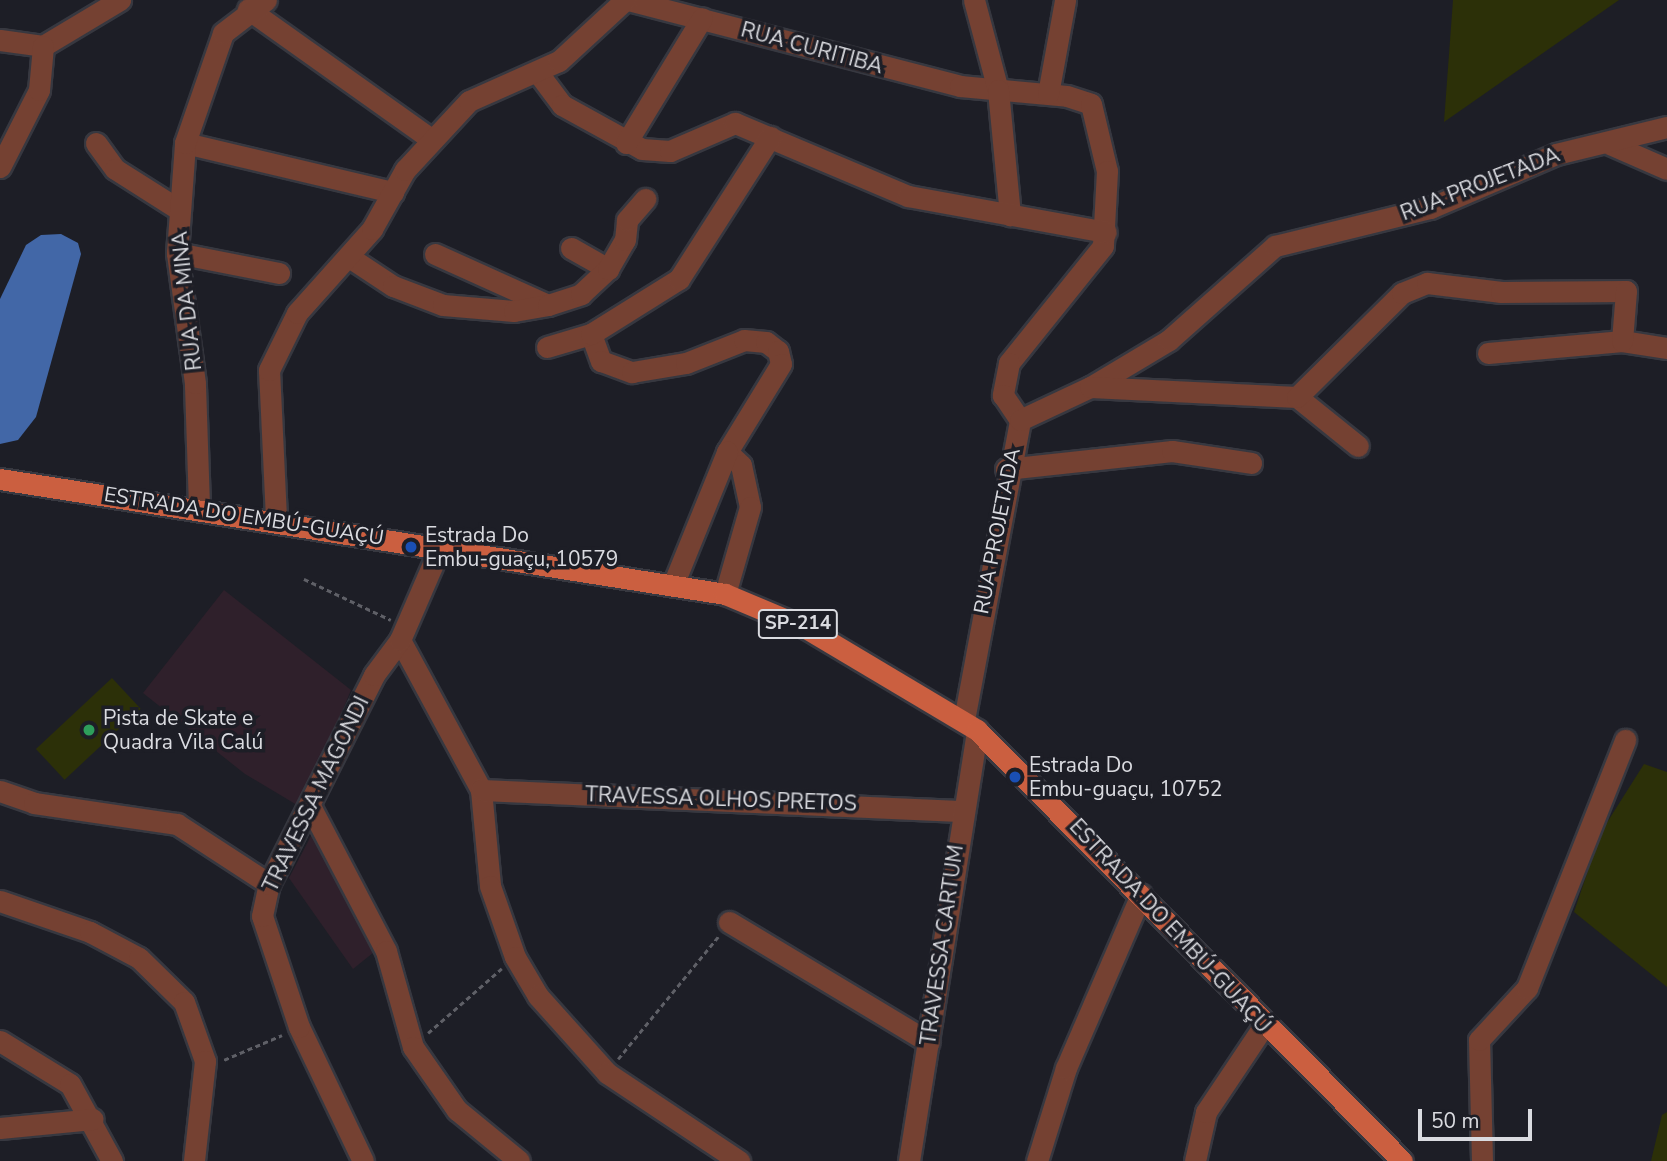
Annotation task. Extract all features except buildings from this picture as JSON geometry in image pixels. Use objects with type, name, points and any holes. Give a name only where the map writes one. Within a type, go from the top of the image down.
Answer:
[{"type":"main road","name":"ESTRADA DO EMBÚ-GUAÇÚ","points":[[0,479],[199,506],[439,550],[725,594],[856,652],[971,725],[1141,895],[1263,1027],[1402,1161]]},
{"type":"street","points":[[0,40],[43,46],[120,0]]},
{"type":"street","points":[[276,519],[269,370],[297,313],[349,257],[431,139],[469,101],[538,72],[584,42],[626,0]]},
{"type":"street","name":"RUA CURITIBA","points":[[626,0],[911,74],[998,90],[1080,98],[1098,114],[1107,171],[1106,232]]},
{"type":"street","points":[[974,0],[998,90],[1010,215]]},
{"type":"street","points":[[1048,94],[1065,0]]},
{"type":"street","points":[[257,5],[431,139]]},
{"type":"street","name":"RUA DA MINA","points":[[199,506],[195,383],[177,253],[178,209],[185,143],[223,33],[257,5]]},
{"type":"street","points":[[626,143],[702,18]]},
{"type":"street","points":[[0,167],[39,90],[43,46]]},
{"type":"street","points":[[538,72],[562,105],[626,143],[670,151],[734,123],[908,196],[1106,232],[1095,259],[1031,329],[1009,363],[1003,395],[1020,420]]},
{"type":"street","name":"RUA PROJETADA","points":[[971,725],[1006,470],[1020,420],[1090,387],[1169,340],[1275,246],[1430,208],[1556,154],[1610,144],[1667,127]]},
{"type":"street","points":[[547,347],[591,334],[679,279],[770,137]]},
{"type":"street","points":[[96,143],[115,169],[178,209]]},
{"type":"street","points":[[185,143],[393,192]]},
{"type":"street","points":[[1610,144],[1667,169]]},
{"type":"street","points":[[349,257],[393,286],[443,305],[514,311],[548,305],[580,294],[608,269],[630,215],[645,199]]},
{"type":"street","points":[[571,248],[608,269]]},
{"type":"street","points":[[177,253],[279,273]]},
{"type":"street","points":[[435,254],[548,305]]},
{"type":"street","points":[[1358,446],[1297,397],[1418,284],[1501,292],[1626,290],[1622,341]]},
{"type":"street","points":[[591,334],[601,361],[632,372],[686,363],[744,340],[766,342],[778,351],[781,364],[727,452],[673,585]]},
{"type":"street","points":[[1488,353],[1622,341],[1667,348]]},
{"type":"street","name":"RUA PROJETADA","points":[[1090,387],[1297,397]]},
{"type":"street","points":[[1006,470],[1172,451],[1251,463]]},
{"type":"street","points":[[725,594],[750,507],[741,465],[727,452]]},
{"type":"street","name":"TRAVESSA MAGONDI","points":[[363,1161],[299,1027],[267,944],[262,916],[269,884],[311,808],[347,726],[403,635],[439,550]]},
{"type":"street","points":[[403,635],[481,790],[490,886],[515,957],[569,1037],[607,1073],[739,1161]]},
{"type":"street","name":"TRAVESSA CARTUM","points":[[909,1161],[929,1042],[971,725]]},
{"type":"street","points":[[1482,1161],[1479,1040],[1527,988],[1625,740]]},
{"type":"street","name":"TRAVESSA OLHOS PRETOS","points":[[481,790],[961,811]]},
{"type":"street","points":[[0,791],[34,803],[177,824],[269,884]]},
{"type":"street","points":[[311,808],[381,940],[413,1047],[457,1110],[519,1161]]},
{"type":"street","points":[[1037,1161],[1066,1069],[1141,895]]},
{"type":"street","points":[[0,901],[90,932],[167,980],[197,1027],[205,1068],[194,1161]]},
{"type":"street","points":[[730,922],[929,1042]]},
{"type":"street","points":[[1195,1161],[1206,1112],[1263,1027]]},
{"type":"street","points":[[0,1041],[70,1084],[93,1119],[112,1161]]},
{"type":"street","points":[[0,1128],[93,1119]]},
{"type":"path","points":[[304,579],[403,635]]},
{"type":"path","points":[[607,1073],[730,922]]},
{"type":"path","points":[[413,1047],[515,957]]},
{"type":"path","points":[[205,1068],[299,1027]]},
{"type":"shaded area","points":[[224,590],[351,690],[302,808],[245,774],[143,693]]},
{"type":"shaded area","points":[[312,834],[379,948],[353,969],[289,878]]},
{"type":"green space","points":[[1453,0],[1619,0],[1444,122]]},
{"type":"green space","name":"Pista de Skate e Quadra Vila Calú","points":[[112,678],[141,709],[65,780],[36,749]]},
{"type":"green space","points":[[1644,764],[1667,772],[1667,987],[1574,912],[1601,832]]},
{"type":"green space","points":[[1667,1112],[1667,1161],[1651,1161],[1662,1115]]},
{"type":"water","points":[[61,234],[78,243],[81,254],[36,417],[18,440],[0,444],[0,299],[26,245],[41,235]]},
{"type":"place","name":"Estrada Do Embu-guaçu, 10579","points":[[411,547]]},
{"type":"place","name":"Pista de Skate e Quadra Vila Calú","points":[[89,730]]},
{"type":"place","name":"Estrada Do Embu-guaçu, 10752","points":[[1015,777]]}]
